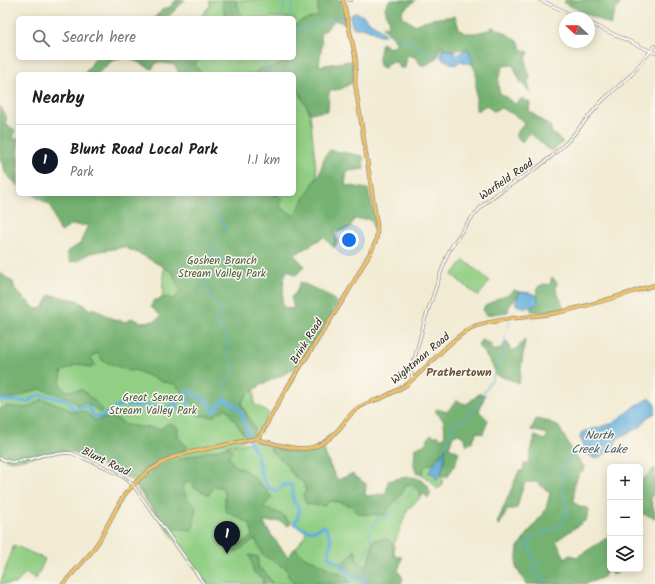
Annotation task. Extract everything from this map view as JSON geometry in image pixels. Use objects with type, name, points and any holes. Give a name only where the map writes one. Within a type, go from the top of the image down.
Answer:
[{"type":"main road","name":"Brink Road","points":[[257,438],[261,434],[285,391],[348,292],[372,251],[376,241],[377,225],[355,83],[355,55],[344,0]]},
{"type":"main road","name":"Wightman Road","points":[[257,438],[259,440],[290,448],[298,449],[318,446],[325,443],[334,435],[349,416],[358,408],[395,392],[413,379],[460,336],[474,327],[485,323],[555,313],[586,306],[655,286]]},
{"type":"main road","points":[[63,584],[89,556],[99,541],[117,507],[133,485],[150,470],[171,458],[183,454],[257,438]]},
{"type":"street","points":[[540,0],[566,12]]},
{"type":"street","points":[[595,26],[655,53]]},
{"type":"street","name":"Warfield Road","points":[[413,379],[411,372],[422,330],[446,259],[453,244],[469,221],[484,204],[498,193],[552,157],[568,141],[602,100],[632,74],[655,46]]},
{"type":"street","name":"Blunt Road","points":[[0,458],[12,462],[31,459],[43,455],[71,453],[124,477],[133,485],[204,584]]},
{"type":"green space","points":[[176,0],[185,0],[169,16],[156,16],[163,9],[170,7]]},
{"type":"green space","points":[[209,0],[339,0],[289,72],[181,72],[179,60],[296,60],[296,16],[202,16],[210,5]]},
{"type":"green space","points":[[221,0],[235,0],[242,16],[224,16]]},
{"type":"green space","points":[[318,0],[341,0],[346,24],[334,20],[326,30],[320,33],[322,42],[319,66],[350,61],[354,62],[353,82],[341,89],[329,91],[328,111],[310,113],[296,86],[296,72],[256,72],[259,69],[271,68],[289,60],[296,60],[296,25],[301,21],[318,16]]},
{"type":"green space","points":[[390,0],[416,0],[402,11],[402,17],[414,25],[429,20],[455,16],[459,28],[464,33],[475,33],[489,30],[492,27],[504,32],[519,42],[521,49],[529,52],[526,59],[526,64],[530,76],[528,83],[531,93],[521,83],[513,65],[503,66],[498,80],[499,92],[515,104],[522,98],[530,103],[529,111],[551,127],[551,132],[563,142],[552,152],[530,133],[522,142],[515,135],[525,123],[513,114],[501,108],[493,111],[486,105],[479,110],[476,110],[476,72],[472,64],[473,61],[468,48],[450,50],[441,46],[437,58],[426,65],[421,65],[415,57],[407,55],[405,68],[400,68],[397,62],[388,63],[385,68],[379,66],[379,55],[382,43],[390,48],[396,45],[396,41],[384,29],[383,26],[387,27],[389,18],[387,17],[385,7]]},
{"type":"green space","points":[[565,0],[623,0],[615,11],[611,25],[595,18],[595,12],[583,12],[564,3]]},
{"type":"green space","points":[[94,60],[115,60],[99,72],[86,72]]},
{"type":"green space","points":[[133,60],[199,60],[194,65],[201,72],[178,72],[175,65],[157,62],[152,69]]},
{"type":"green space","points":[[296,85],[310,113],[317,178],[295,216],[279,207],[279,196],[296,196]]},
{"type":"green space","points":[[0,106],[7,119],[4,123],[15,130],[13,140],[16,139],[16,184],[5,173],[4,166],[0,160]]},
{"type":"green space","name":"Goshen Branch Stream Valley Park","points":[[330,150],[363,156],[364,169],[347,171],[345,185],[368,189],[376,224],[373,230],[371,219],[354,219],[350,228],[334,233],[338,241],[334,248],[324,237],[294,255],[305,266],[296,275],[287,270],[284,278],[282,306],[289,309],[294,308],[291,297],[296,293],[300,282],[326,294],[338,303],[297,368],[263,384],[247,394],[241,404],[255,429],[253,434],[245,436],[226,408],[214,416],[199,416],[193,404],[175,384],[163,382],[135,370],[130,371],[103,361],[97,353],[91,357],[95,365],[91,368],[78,364],[62,371],[60,384],[65,391],[83,390],[103,410],[99,413],[85,402],[78,405],[70,398],[40,389],[16,398],[0,398],[0,273],[13,282],[15,290],[36,309],[43,308],[50,295],[77,300],[91,310],[93,308],[115,320],[128,322],[131,318],[141,322],[155,321],[161,316],[151,307],[153,301],[167,297],[174,300],[180,291],[172,272],[144,256],[124,247],[90,253],[77,261],[70,262],[67,252],[80,244],[88,225],[70,225],[62,232],[58,229],[51,206],[35,196],[193,196],[195,199],[195,196],[279,196],[282,201],[280,207],[294,216],[320,172],[325,155]]},
{"type":"green space","name":"Great Seneca Stream Valley Park","points":[[264,196],[278,248],[254,388],[254,404],[269,413],[260,433],[256,435],[257,437],[248,438],[217,450],[287,561],[306,534],[305,531],[295,524],[290,523],[283,515],[254,503],[222,452],[229,448],[227,447],[253,441],[286,451],[304,453],[322,448],[339,485],[359,499],[390,498],[389,481],[418,479],[425,483],[429,487],[408,509],[394,544],[396,584],[207,584],[130,479],[69,451],[41,450],[0,457],[0,332],[161,324],[167,197]]},
{"type":"green space","points":[[464,260],[490,281],[478,296],[452,275]]},
{"type":"green space","points":[[552,277],[557,283],[556,290],[564,307],[544,312],[531,311],[531,307],[538,303],[538,297],[536,295],[538,287],[544,284],[550,285]]},
{"type":"green space","points":[[514,290],[520,292],[509,307],[508,312],[486,315],[483,311],[484,307]]},
{"type":"green space","points":[[481,340],[491,344],[490,348],[495,351],[501,348],[505,343],[508,343],[511,351],[517,348],[525,340],[519,383],[494,374],[495,371],[493,366],[478,345]]},
{"type":"green space","points":[[480,393],[485,395],[479,411],[488,420],[483,434],[477,432],[472,442],[467,445],[464,437],[458,434],[453,435],[449,447],[459,452],[455,465],[447,477],[441,474],[445,460],[445,451],[437,456],[433,463],[425,467],[422,475],[416,473],[414,465],[415,448],[424,445],[431,434],[434,436],[439,436],[442,439],[445,435],[444,421],[435,411],[437,409],[447,412],[457,400],[467,404]]},
{"type":"green space","points":[[42,399],[63,406],[73,412],[84,411],[95,420],[114,417],[126,425],[160,429],[169,423],[178,427],[178,437],[189,449],[171,455],[131,479],[72,452],[56,452],[13,461],[7,460],[0,456],[0,410],[7,406],[27,408]]},
{"type":"green space","points":[[536,419],[550,422],[559,427],[571,449],[585,468],[584,471],[579,473],[574,486],[574,502],[580,507],[588,508],[589,512],[586,520],[556,541],[565,558],[570,555],[577,557],[607,538],[607,572],[604,577],[585,584],[526,584],[516,567],[518,547],[546,509],[550,493],[537,482],[525,482],[517,508],[508,509],[499,526],[497,523],[519,471],[523,471],[524,464],[528,463],[535,436],[545,440],[548,434],[531,430]]},
{"type":"green space","points":[[227,447],[233,450],[228,456],[235,466],[243,469],[256,479],[272,497],[263,507],[283,515],[290,523],[289,526],[279,521],[263,522],[288,557],[295,548],[306,558],[346,576],[351,584],[293,584],[294,583],[288,576],[287,569],[263,555],[255,539],[235,553],[232,550],[253,536],[250,524],[227,512],[225,508],[225,492],[221,487],[213,487],[209,495],[195,488],[193,484],[186,481],[183,489],[187,498],[196,507],[193,530],[175,529],[171,533],[137,486],[149,475],[169,463],[192,455]]},
{"type":"green space","points":[[271,447],[286,451],[304,453],[323,447],[331,469],[338,480],[352,474],[366,484],[365,496],[386,494],[388,481],[407,477],[421,480],[426,484],[431,494],[428,498],[424,494],[421,497],[420,491],[417,488],[407,484],[400,496],[388,509],[385,515],[359,514],[351,506],[340,502],[330,501],[324,506],[306,504],[303,495],[306,491],[303,482],[295,477],[284,462],[270,450]]},
{"type":"green space","points":[[444,451],[441,474],[443,475],[442,486],[437,489],[431,481],[422,475],[422,472],[425,467],[433,463],[437,456]]},
{"type":"green space","points":[[655,468],[655,488],[651,499],[655,518],[643,514],[643,479]]},
{"type":"green space","points":[[389,539],[393,545],[393,556],[402,557],[398,571],[403,578],[401,584],[369,584],[348,574],[341,564],[355,550],[358,563],[367,566],[371,555],[373,540]]},
{"type":"green space","points":[[14,545],[45,559],[36,579],[25,573],[16,584],[0,584]]},
{"type":"green space","points":[[249,555],[258,557],[258,568],[264,571],[273,584],[262,584],[263,579],[253,572],[252,562]]},
{"type":"green space","points":[[610,572],[618,572],[618,573],[612,575]]},
{"type":"water","points":[[356,13],[362,15],[380,29],[384,35],[379,35],[366,28],[354,28],[350,17],[352,14]]},
{"type":"water","points":[[442,48],[454,51],[457,56],[468,48],[473,62],[472,64],[460,61],[456,65],[442,59]]},
{"type":"water","points":[[520,292],[530,293],[538,297],[538,303],[527,307],[516,305],[516,300]]},
{"type":"water","name":"North Creek Lake","points":[[649,398],[655,402],[655,413],[646,418],[642,426],[618,438],[614,447],[607,453],[600,457],[591,457],[580,438],[581,433],[614,423],[632,408]]},
{"type":"water","points":[[446,447],[442,467],[438,479],[436,480],[435,474],[429,473],[432,466]]},
{"type":"waterway","points":[[276,0],[284,3],[283,11],[280,16]]},
{"type":"waterway","points":[[290,16],[293,2],[296,0]]},
{"type":"waterway","points":[[296,32],[299,31],[299,29],[305,29],[307,25],[310,27],[314,25],[314,23],[323,23],[329,20],[335,21],[339,17],[344,18]]},
{"type":"waterway","points":[[384,35],[388,33],[399,41],[411,41],[412,43],[417,44],[424,53],[425,51],[441,53]]},
{"type":"waterway","points":[[264,72],[267,70],[264,63],[268,60]]},
{"type":"waterway","points":[[206,196],[207,200],[211,203],[211,211],[219,216],[226,228],[218,235],[212,244],[217,253],[210,255],[209,257],[215,263],[222,257],[229,261],[224,272],[220,275],[213,274],[207,280],[204,288],[211,294],[213,302],[221,309],[220,314],[217,315],[216,318],[216,325],[225,333],[229,346],[227,352],[228,356],[234,367],[234,370],[224,387],[228,393],[223,400]]},
{"type":"waterway","points":[[511,317],[514,312]]},
{"type":"waterway","points":[[485,393],[484,391],[488,389],[489,383],[492,381],[501,359],[500,355],[505,345],[505,337],[510,321]]},
{"type":"waterway","points":[[0,400],[27,402],[41,395],[67,400],[75,409],[87,407],[93,415],[97,417],[101,417],[117,406],[123,405],[168,408],[176,402],[178,409],[183,411],[186,409],[189,402],[186,397],[186,392],[189,391],[207,400],[214,411],[223,400],[230,402],[240,410],[250,441],[256,453],[262,476],[267,486],[271,490],[276,491],[286,484],[291,485],[293,490],[293,500],[299,510],[295,524],[308,530],[316,530],[322,526],[325,527],[331,539],[329,551],[331,559],[341,564],[348,574],[369,584]]},
{"type":"waterway","points":[[446,448],[446,444],[449,441],[448,438],[451,434],[452,425],[463,421],[484,395]]},
{"type":"waterway","points":[[544,584],[543,578],[542,577],[539,579],[538,572],[533,571],[532,569],[534,565],[538,565],[538,563],[532,558],[532,551],[524,546],[526,544],[530,544],[532,541],[530,538],[543,534],[544,530],[550,532],[552,528],[561,526],[568,514],[567,501],[563,496],[565,483],[562,480],[562,476],[564,471],[559,469],[566,461],[576,456]]},
{"type":"waterway","points":[[368,584],[367,574],[360,560],[371,544],[371,538],[368,533],[373,528],[374,521],[378,518],[382,518],[384,520],[386,519],[386,516],[389,516],[391,510],[396,505],[408,498],[412,490],[418,488]]},
{"type":"place","name":"Blunt Road Local Park","points":[[227,554]]},
{"type":"district","name":"Prathertown","points":[[459,372]]}]
